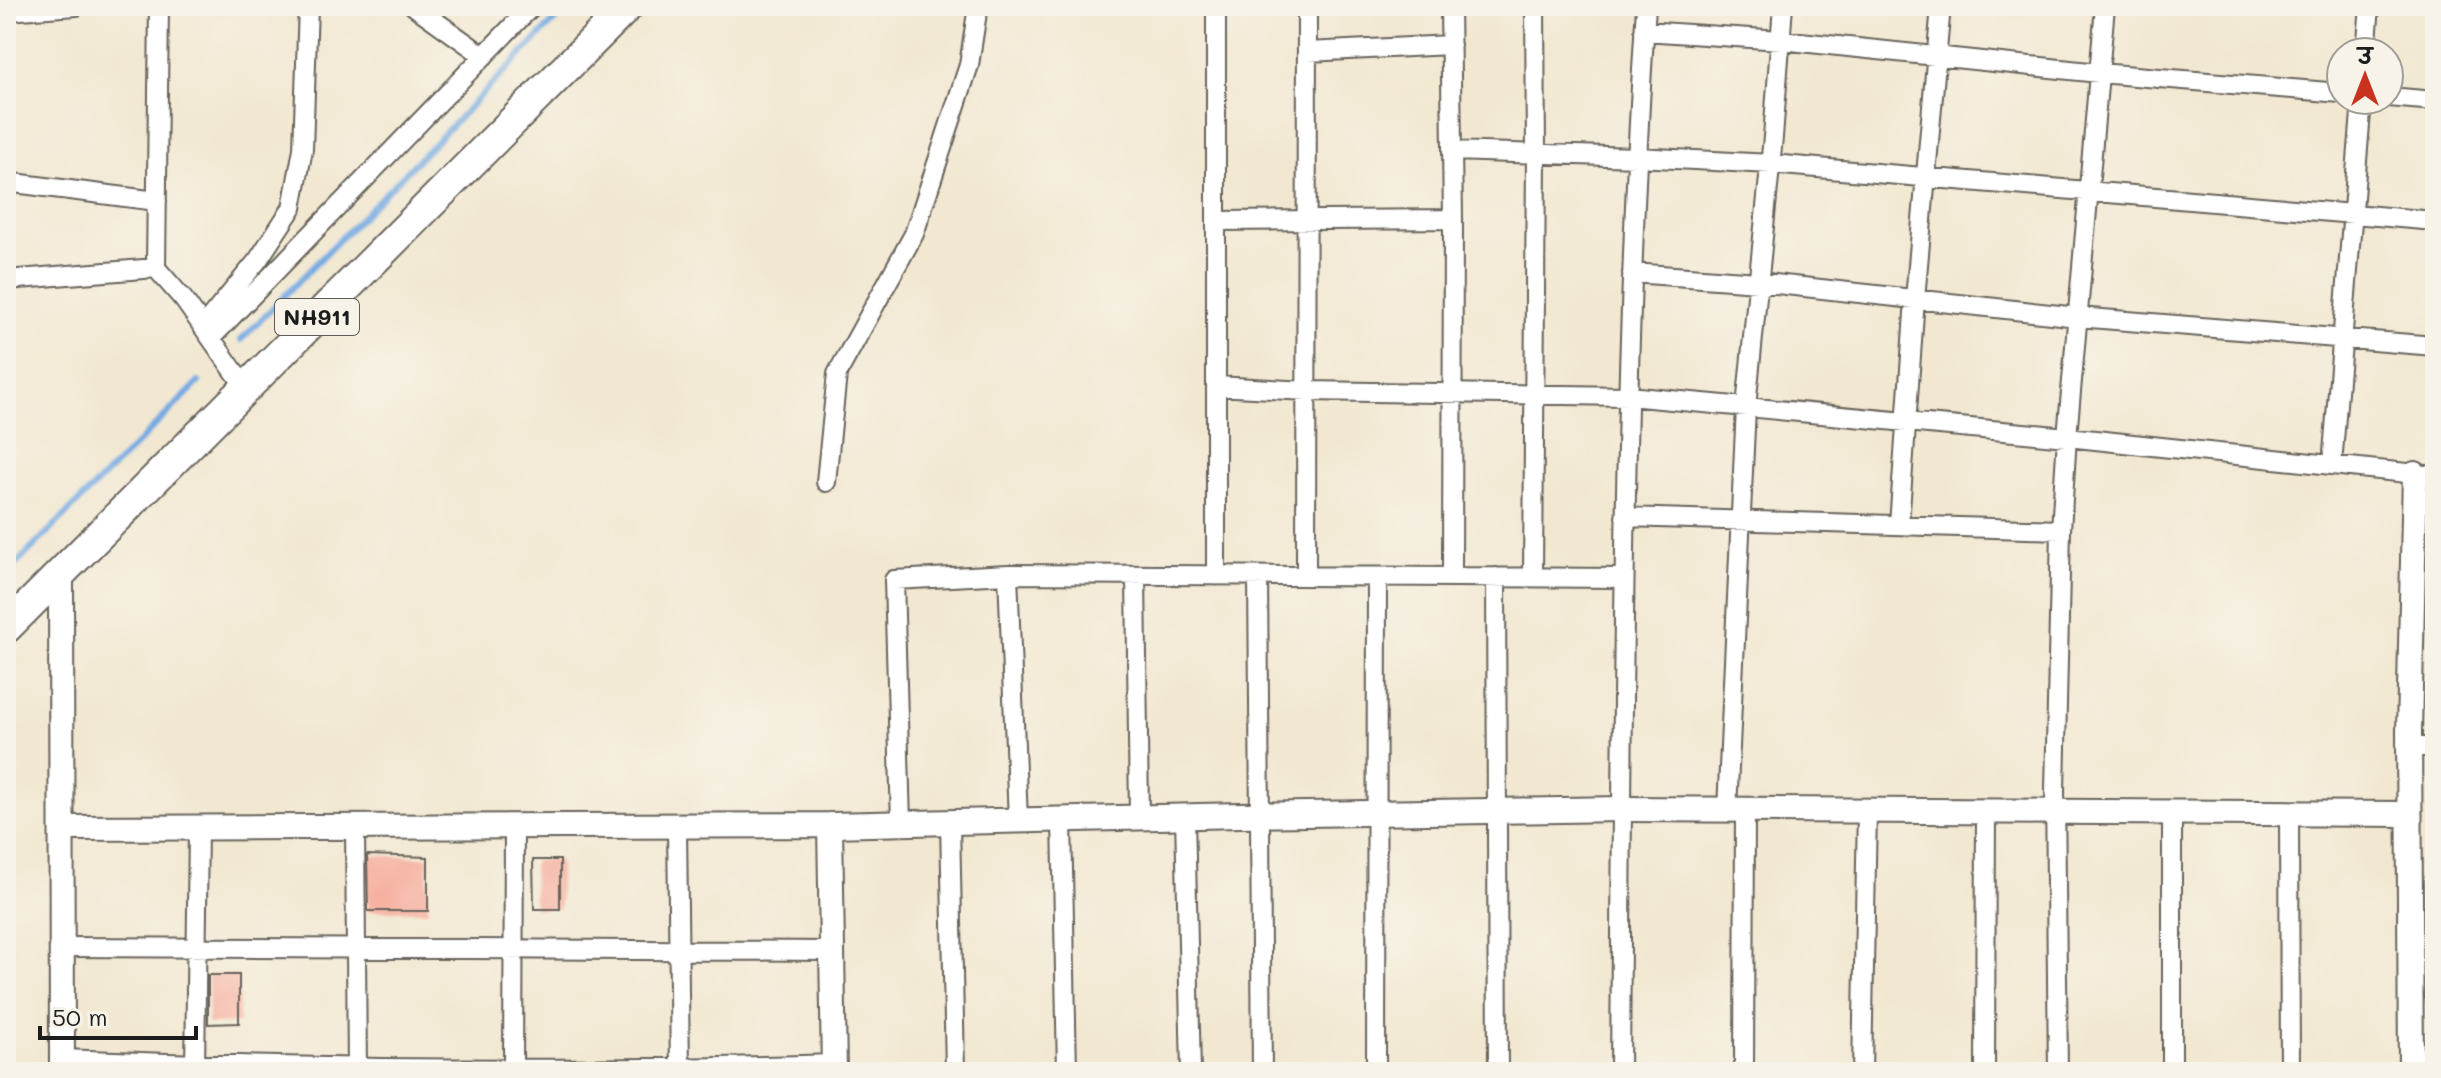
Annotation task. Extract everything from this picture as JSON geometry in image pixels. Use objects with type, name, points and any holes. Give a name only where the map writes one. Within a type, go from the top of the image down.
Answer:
[{"type":"highway","name":"NH911","points":[[6,628],[628,6]]},
{"type":"street","points":[[6,11],[76,6]]},
{"type":"street","points":[[159,6],[156,268],[184,300],[246,388]]},
{"type":"street","points":[[207,332],[292,208],[303,149],[308,6]]},
{"type":"street","points":[[414,6],[484,56]]},
{"type":"street","points":[[207,332],[532,6]]},
{"type":"street","points":[[826,482],[837,374],[914,234],[969,65],[978,6]]},
{"type":"street","points":[[1216,6],[1216,576]]},
{"type":"street","points":[[1306,576],[1307,6]]},
{"type":"street","points":[[1450,6],[1452,577]]},
{"type":"street","points":[[1533,577],[1535,6]]},
{"type":"street","points":[[1620,1072],[1625,517],[1632,273],[1646,6]]},
{"type":"street","points":[[1744,1072],[1736,810],[1740,520],[1746,407],[1771,164],[1783,6]]},
{"type":"street","points":[[1899,525],[1941,6]]},
{"type":"street","points":[[2058,1072],[2055,811],[2061,530],[2105,6]]},
{"type":"street","points":[[2367,36],[2370,6]]},
{"type":"street","points":[[1644,31],[1781,40],[2099,73],[2325,92]]},
{"type":"street","points":[[1307,52],[1451,45]]},
{"type":"street","points":[[2405,98],[2435,101]]},
{"type":"street","points":[[2332,465],[2361,116]]},
{"type":"street","points":[[1452,151],[1771,164],[2435,221]]},
{"type":"street","points":[[6,182],[157,201]]},
{"type":"street","points":[[1216,221],[1453,219]]},
{"type":"street","points":[[6,280],[156,268]]},
{"type":"street","points":[[1632,273],[1758,282],[2078,317],[2435,346]]},
{"type":"street","points":[[1216,386],[1307,391],[1628,396],[2067,437],[2425,475],[2409,747],[2411,1072]]},
{"type":"street","points":[[1625,517],[2061,530]]},
{"type":"street","points":[[61,572],[62,1065],[357,1070],[834,1068],[830,825]]},
{"type":"street","points":[[901,823],[894,580],[1008,574],[1624,578]]},
{"type":"street","points":[[1008,574],[1018,820]]},
{"type":"street","points":[[1136,575],[1139,817]]},
{"type":"street","points":[[1258,576],[1262,1072]]},
{"type":"street","points":[[1376,1072],[1377,577]]},
{"type":"street","points":[[1496,577],[1498,1072]]},
{"type":"street","points":[[2409,747],[2435,747]]},
{"type":"street","points":[[62,828],[830,825],[1622,809],[2409,814]]},
{"type":"street","points":[[1862,1072],[1867,810]]},
{"type":"street","points":[[1985,1072],[1986,810]]},
{"type":"street","points":[[2172,812],[2172,1072]]},
{"type":"street","points":[[2289,813],[2290,1072]]},
{"type":"street","points":[[1185,816],[1191,1072]]},
{"type":"street","points":[[1062,819],[1067,1072]]},
{"type":"street","points":[[950,822],[955,1072]]},
{"type":"street","points":[[513,1070],[514,826]]},
{"type":"street","points":[[677,826],[680,1070]]},
{"type":"street","points":[[355,827],[357,1070]]},
{"type":"street","points":[[195,1068],[198,828]]},
{"type":"street","points":[[62,947],[832,951]]},
{"type":"building","points":[[367,855],[428,857],[428,911],[368,911]]},
{"type":"building","points":[[533,860],[560,860],[560,909],[534,909]]},
{"type":"building","points":[[208,975],[239,975],[239,1023],[208,1024]]},
{"type":"waterway","points":[[241,340],[569,6]]},
{"type":"waterway","points":[[6,574],[199,382]]}]
